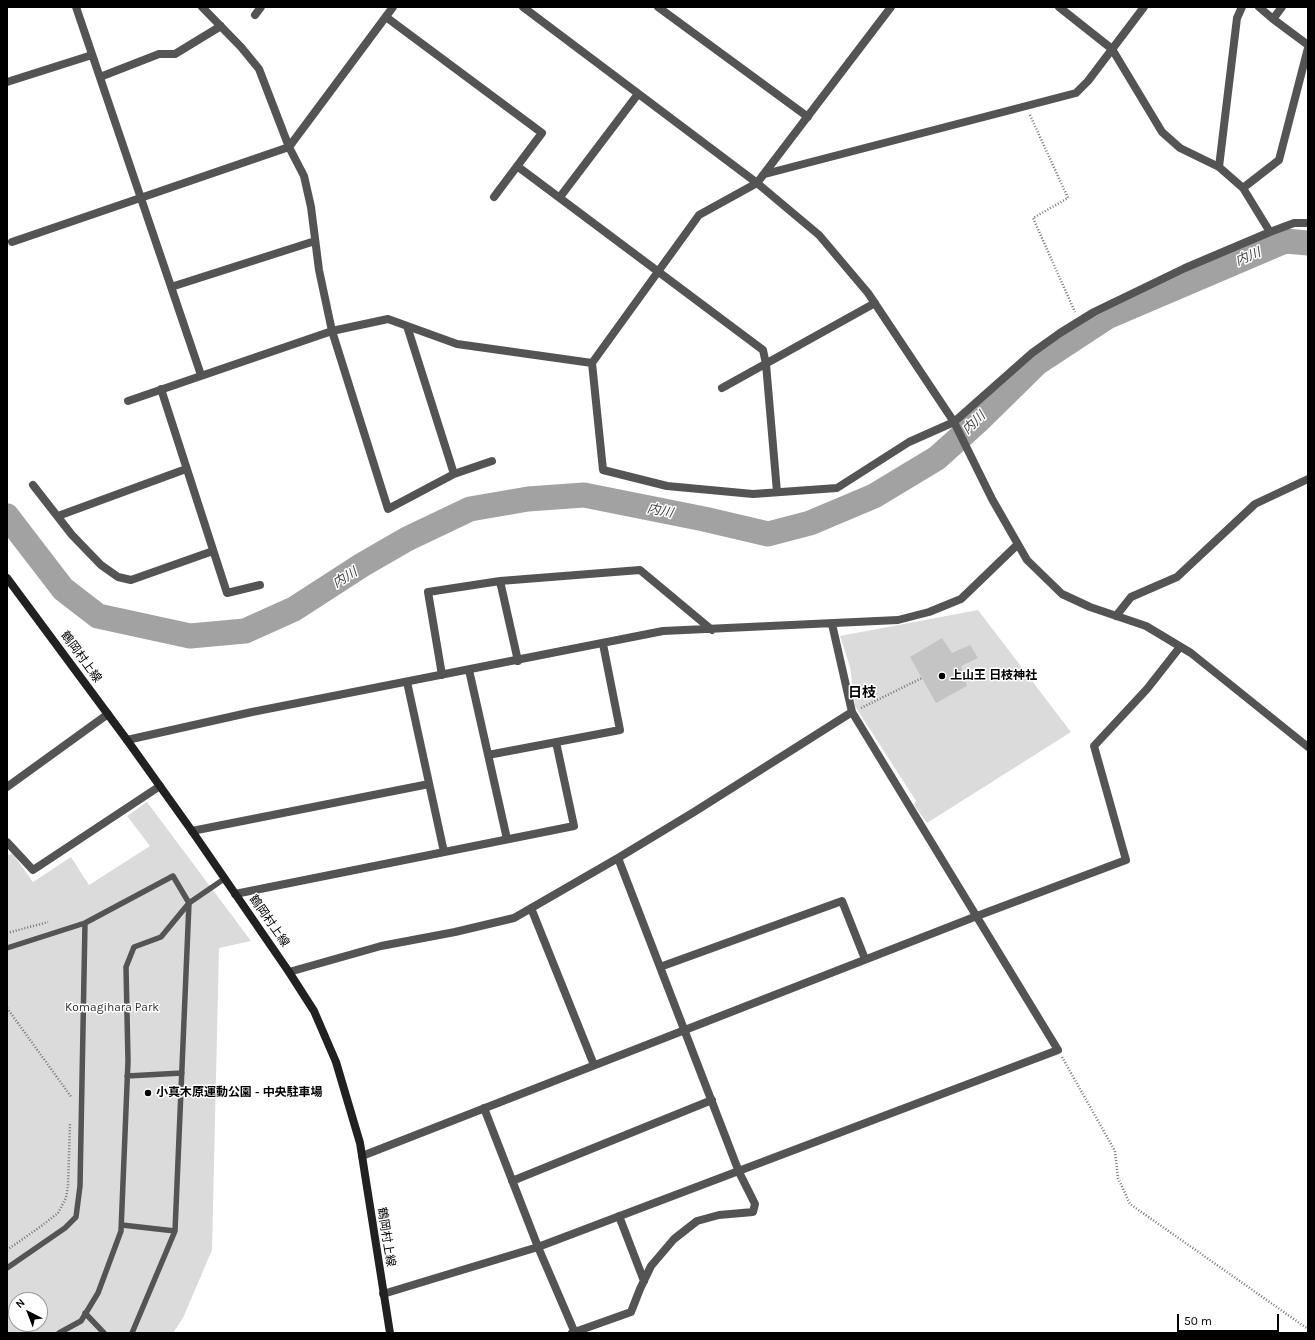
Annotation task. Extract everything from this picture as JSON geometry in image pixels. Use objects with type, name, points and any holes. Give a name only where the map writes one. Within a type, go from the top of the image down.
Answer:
[{"type":"main road","name":"鶴岡村上線","points":[[7,578],[108,714],[192,831],[314,1011],[336,1062],[360,1143],[390,1333]]},
{"type":"street","points":[[76,7],[201,375]]},
{"type":"street","points":[[202,7],[241,47],[259,69],[289,147],[304,176],[311,207],[319,270],[332,331],[388,509],[454,474],[492,461]]},
{"type":"street","points":[[255,15],[261,7]]},
{"type":"street","points":[[12,242],[289,147],[393,7]]},
{"type":"street","points":[[523,7],[757,183],[819,235],[868,293],[954,422],[992,499],[1027,560],[1062,594],[1090,607],[1146,626],[1180,647],[1191,654],[1308,747]]},
{"type":"street","points":[[658,7],[808,117]]},
{"type":"street","points":[[891,7],[757,183],[699,215],[592,363],[603,470],[667,486],[753,494],[837,488],[910,442],[954,422],[1032,353],[1060,333],[1094,312],[1185,268],[1294,222],[1308,223]]},
{"type":"street","points":[[1058,7],[1112,49],[1162,132],[1180,148],[1219,167],[1243,188],[1270,232]]},
{"type":"street","points":[[765,174],[1076,93],[1088,82],[1144,7]]},
{"type":"street","points":[[1219,167],[1237,18],[1242,7]]},
{"type":"street","points":[[1259,7],[1308,45]]},
{"type":"street","points":[[1273,18],[1282,7]]},
{"type":"street","points":[[386,17],[542,133],[494,197]]},
{"type":"street","points":[[100,77],[159,54],[175,54],[221,26]]},
{"type":"street","points":[[1243,188],[1278,160],[1308,48]]},
{"type":"street","points":[[7,82],[92,55]]},
{"type":"street","points":[[560,197],[638,94]]},
{"type":"street","points":[[517,166],[763,350],[766,364],[777,492]]},
{"type":"street","points":[[171,287],[315,241]]},
{"type":"street","points":[[722,388],[875,303]]},
{"type":"street","points":[[128,401],[332,331],[388,319],[457,344],[592,363]]},
{"type":"street","points":[[407,326],[454,474]]},
{"type":"street","points":[[161,389],[227,593],[260,584]]},
{"type":"street","points":[[58,516],[186,469]]},
{"type":"street","points":[[1116,616],[1130,597],[1177,577],[1255,504],[1308,479]]},
{"type":"street","points":[[33,485],[72,535],[101,565],[118,578],[131,580],[213,551]]},
{"type":"street","points":[[127,740],[252,712],[518,661],[663,631],[712,630],[898,620],[929,612],[961,599],[1018,545]]},
{"type":"street","points":[[442,675],[428,592],[500,581],[640,570],[712,630]]},
{"type":"street","points":[[500,581],[518,661]]},
{"type":"street","points":[[383,1294],[538,1247],[1058,1050],[852,712],[832,624]]},
{"type":"street","points":[[488,754],[620,730],[603,644]]},
{"type":"street","points":[[362,1156],[684,1029],[1126,860],[1094,746],[1147,689],[1180,647]]},
{"type":"street","points":[[469,670],[507,839]]},
{"type":"street","points":[[407,682],[444,852]]},
{"type":"street","points":[[289,972],[380,946],[455,932],[514,918],[618,858],[852,712]]},
{"type":"street","points":[[7,787],[108,714]]},
{"type":"street","points":[[235,894],[574,826],[556,742]]},
{"type":"street","points":[[192,831],[429,784]]},
{"type":"street","points":[[7,842],[33,870],[160,786]]},
{"type":"street","points":[[484,1108],[538,1247],[574,1333],[631,1312],[651,1266],[674,1239],[696,1221],[720,1215],[753,1212],[755,1204],[739,1172],[618,858]]},
{"type":"street","points":[[660,967],[842,901],[865,959]]},
{"type":"street","points":[[531,908],[594,1064]]},
{"type":"street","points":[[512,1181],[712,1100]]},
{"type":"street","points":[[619,1216],[644,1281]]},
{"type":"lane","points":[[7,948],[85,924],[173,876],[189,903],[175,1231],[132,1333]]},
{"type":"lane","points":[[59,1333],[81,1322],[98,1292],[122,1231],[127,1076],[126,966],[134,948],[161,937],[189,903],[224,879]]},
{"type":"lane","points":[[7,1268],[65,1228],[76,1217],[80,1186],[85,924]]},
{"type":"lane","points":[[127,1076],[182,1073]]},
{"type":"lane","points":[[122,1225],[175,1231]]},
{"type":"lane","points":[[86,1313],[104,1333]]},
{"type":"path","points":[[1026,106],[1068,198],[1033,218],[1079,321]]},
{"type":"path","points":[[852,712],[922,678]]},
{"type":"path","points":[[7,933],[48,922]]},
{"type":"path","points":[[7,1008],[81,1110]]},
{"type":"path","points":[[1058,1050],[1115,1151],[1118,1178],[1130,1204],[1308,1329]]},
{"type":"path","points":[[71,1097],[71,1104]]},
{"type":"path","points":[[7,1250],[40,1227],[58,1212],[66,1198],[68,1186],[70,1119]]},
{"type":"green space","points":[[978,610],[1071,732],[927,823],[914,805],[916,801],[855,706],[850,667],[840,636]]},
{"type":"green space","name":"Komagihara Park","points":[[147,802],[251,941],[219,948],[212,1250],[183,1318],[173,1333],[7,1333],[7,855],[13,854],[33,882],[71,857],[89,885],[150,846],[127,816]]},
{"type":"building","name":"上山王 日枝神社","points":[[942,638],[952,653],[970,645],[978,658],[961,666],[967,686],[936,703],[910,657]]},
{"type":"waterway","name":"内川","points":[[7,516],[63,589],[98,616],[190,636],[245,631],[294,609],[362,565],[407,539],[470,509],[528,499],[584,495],[704,519],[768,534],[810,523],[874,496],[937,458],[977,422],[1037,363],[1107,317],[1285,241],[1308,243]]},
{"type":"place","name":"上山王 日枝神社","points":[[942,676]]},
{"type":"place","name":"小真木原運動公園 - 中央駐車場","points":[[148,1093]]},
{"type":"district","name":"日枝","points":[[862,693]]}]
